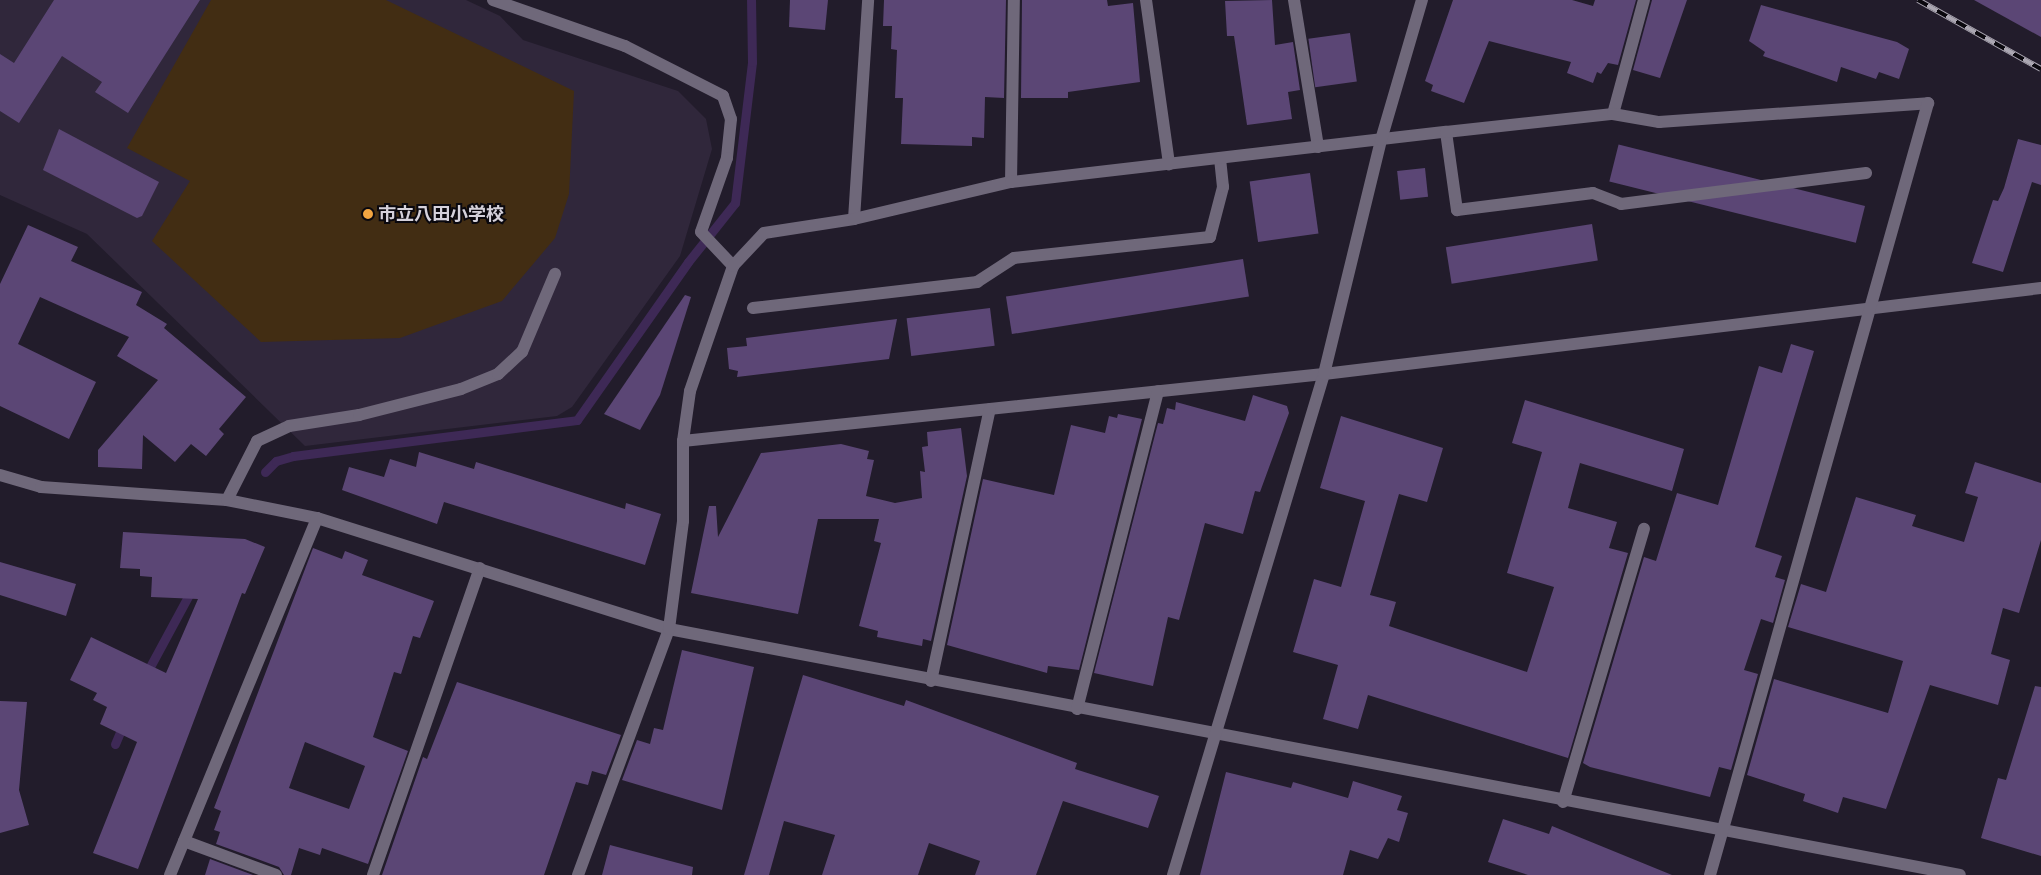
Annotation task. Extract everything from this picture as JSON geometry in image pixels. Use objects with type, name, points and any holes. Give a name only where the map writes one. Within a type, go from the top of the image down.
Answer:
[{"type":"street","points":[[493,0],[525,14],[625,46],[723,96],[731,119],[727,158],[703,235],[733,266]]},
{"type":"street","points":[[522,0],[525,14]]},
{"type":"street","points":[[854,219],[868,0]]},
{"type":"street","points":[[1011,182],[1014,0]]},
{"type":"street","points":[[1146,0],[1169,164]]},
{"type":"street","points":[[1294,0],[1318,147]]},
{"type":"street","points":[[1173,875],[1324,374],[1381,140],[1422,0]]},
{"type":"street","points":[[1613,114],[1644,0]]},
{"type":"street","points":[[578,875],[669,629],[683,522],[683,441],[690,391],[733,266],[764,233],[854,219],[1011,182],[1446,132],[1613,114],[1659,122],[1928,103],[1710,875]]},
{"type":"street","points":[[1446,132],[1458,210],[1593,193],[1621,204],[1866,173]]},
{"type":"street","points":[[753,308],[977,282],[1014,258],[1210,237],[1223,187],[1220,158]]},
{"type":"street","points":[[227,500],[258,441],[289,426],[378,410],[461,389],[498,374],[522,352],[555,274]]},
{"type":"street","points":[[683,441],[1324,374],[1872,306],[2041,288]]},
{"type":"street","points":[[1077,709],[1158,391]]},
{"type":"street","points":[[931,681],[990,409]]},
{"type":"street","points":[[0,475],[41,487],[227,500],[317,518],[669,629],[1214,736],[1960,875]]},
{"type":"street","points":[[170,875],[317,518]]},
{"type":"street","points":[[1562,802],[1644,529]]},
{"type":"street","points":[[373,875],[480,568]]},
{"type":"street","points":[[184,841],[276,875]]},
{"type":"shaded area","name":"市立八田小学校","points":[[0,0],[466,0],[500,16],[523,40],[678,91],[706,119],[712,149],[680,256],[572,407],[557,416],[305,446],[87,234],[0,195]]},
{"type":"shaded area","points":[[211,0],[386,0],[574,91],[569,194],[555,238],[502,301],[400,338],[261,342],[152,241],[190,181],[127,148]]},
{"type":"building","points":[[54,0],[200,0],[128,113],[95,92],[102,82],[62,56],[19,123],[0,111],[0,54],[14,63]]},
{"type":"building","points":[[790,0],[828,0],[825,30],[789,27]]},
{"type":"building","points":[[884,0],[1006,0],[1004,98],[985,97],[984,138],[972,137],[972,146],[901,144],[903,98],[895,98],[897,50],[891,49],[892,26],[883,26]]},
{"type":"building","points":[[1022,0],[1107,0],[1108,6],[1133,3],[1140,82],[1068,92],[1068,98],[1021,98]]},
{"type":"building","points":[[1272,0],[1275,45],[1293,42],[1300,90],[1288,92],[1292,119],[1247,125],[1234,36],[1227,36],[1225,1]]},
{"type":"building","points":[[1453,0],[1572,0],[1593,6],[1595,0],[1636,0],[1618,65],[1608,63],[1601,74],[1597,72],[1593,83],[1567,73],[1571,62],[1489,41],[1464,103],[1431,91],[1433,85],[1425,81]]},
{"type":"building","points":[[1652,0],[1687,0],[1660,78],[1633,70]]},
{"type":"building","points":[[1974,0],[2041,0],[2041,37]]},
{"type":"building","points":[[1761,5],[1897,42],[1909,49],[1899,79],[1879,72],[1876,79],[1841,67],[1837,82],[1763,56],[1765,52],[1749,41]]},
{"type":"building","points":[[1350,33],[1357,82],[1315,87],[1308,39]]},
{"type":"building","points":[[59,129],[159,182],[142,216],[137,218],[43,170]]},
{"type":"building","points":[[2018,139],[2041,145],[2041,185],[2032,182],[2003,272],[1972,263],[1993,200],[1998,201],[2004,188]]},
{"type":"building","points":[[1619,145],[1865,206],[1856,243],[1609,181]]},
{"type":"building","points":[[1425,168],[1428,197],[1400,200],[1397,171]]},
{"type":"building","points":[[1310,173],[1318,233],[1258,242],[1250,181]]},
{"type":"building","points":[[1592,224],[1598,261],[1452,284],[1446,247]]},
{"type":"building","points":[[28,225],[78,247],[71,261],[142,292],[136,305],[167,324],[164,328],[246,397],[219,429],[224,434],[206,456],[191,444],[175,462],[143,435],[142,469],[98,467],[98,450],[158,380],[117,356],[129,337],[40,297],[18,344],[96,382],[69,439],[0,406],[0,284]]},
{"type":"building","points":[[1243,259],[1249,297],[1012,334],[1006,297]]},
{"type":"building","points":[[685,295],[691,297],[660,395],[640,430],[604,414]]},
{"type":"building","points":[[990,308],[995,346],[911,356],[907,318]]},
{"type":"building","points":[[897,319],[889,359],[737,377],[738,371],[729,369],[727,348],[747,346],[746,338]]},
{"type":"building","points":[[1791,344],[1814,351],[1755,547],[1782,556],[1775,577],[1785,580],[1773,623],[1761,619],[1744,670],[1758,674],[1731,770],[1719,767],[1710,797],[1590,767],[1583,763],[1644,557],[1656,561],[1677,493],[1718,505],[1759,366],[1782,373]]},
{"type":"building","points":[[1253,395],[1287,406],[1289,413],[1260,492],[1255,491],[1243,534],[1205,523],[1179,620],[1168,617],[1153,686],[1094,673],[1158,423],[1163,424],[1167,408],[1175,410],[1176,402],[1245,421]]},
{"type":"building","points":[[1525,400],[1684,449],[1672,491],[1580,463],[1568,508],[1617,522],[1609,548],[1628,553],[1568,758],[1368,695],[1358,729],[1323,719],[1338,665],[1293,652],[1314,579],[1341,587],[1365,501],[1320,488],[1341,416],[1443,448],[1427,502],[1399,494],[1370,595],[1396,602],[1389,626],[1527,672],[1554,587],[1507,573],[1542,452],[1512,443]]},
{"type":"building","points":[[1118,414],[1142,419],[1079,670],[1048,666],[1047,673],[947,645],[983,479],[1054,495],[1071,425],[1105,433],[1109,416],[1117,418]]},
{"type":"building","points":[[961,428],[967,476],[931,641],[923,639],[922,646],[877,637],[878,631],[859,626],[881,543],[874,541],[879,519],[818,519],[798,614],[691,593],[709,506],[716,506],[718,537],[761,453],[841,444],[869,451],[867,459],[874,460],[866,496],[895,503],[922,498],[920,471],[925,472],[922,447],[928,446],[927,432]]},
{"type":"building","points":[[419,452],[474,469],[476,462],[625,509],[626,503],[661,514],[645,565],[444,502],[437,524],[342,490],[349,467],[384,477],[390,459],[416,467]]},
{"type":"building","points":[[1975,462],[2041,483],[2041,540],[2019,613],[2003,608],[1991,654],[2010,660],[1998,705],[1930,685],[1886,809],[1843,797],[1838,813],[1803,801],[1805,794],[1747,775],[1774,679],[1888,713],[1903,661],[1788,627],[1801,584],[1826,592],[1856,497],[1916,515],[1912,526],[1964,542],[1978,497],[1965,493]]},
{"type":"building","points":[[123,532],[245,539],[265,547],[245,594],[242,593],[138,869],[93,853],[137,742],[100,724],[107,707],[93,700],[97,693],[70,680],[91,637],[166,673],[198,599],[151,597],[152,577],[140,576],[140,569],[120,568]]},
{"type":"building","points":[[313,548],[342,559],[345,551],[368,560],[362,575],[434,601],[420,638],[413,636],[401,674],[394,672],[373,737],[408,751],[368,864],[322,848],[320,855],[299,848],[291,875],[284,875],[279,867],[216,844],[220,832],[214,830],[221,811],[214,808]],"holes":[[[305,742],[365,766],[349,809],[289,788]]]},
{"type":"building","points":[[0,562],[76,584],[66,616],[0,595]]},
{"type":"building","points":[[682,650],[754,667],[722,810],[622,780],[637,740],[650,744],[654,728],[663,730]]},
{"type":"building","points":[[803,675],[904,706],[906,700],[1077,763],[1075,769],[1159,796],[1148,828],[1063,801],[1036,875],[975,875],[980,861],[929,843],[918,875],[822,875],[835,835],[784,821],[769,875],[744,875]]},
{"type":"building","points":[[457,682],[621,735],[606,775],[592,771],[588,785],[576,782],[544,875],[382,875],[423,757],[427,759]]},
{"type":"building","points":[[2035,686],[2041,687],[2041,856],[1981,838],[1998,778],[2006,780]]},
{"type":"building","points":[[0,701],[27,702],[19,790],[29,825],[0,833]]},
{"type":"building","points":[[1226,772],[1291,788],[1293,782],[1348,798],[1353,781],[1402,796],[1397,810],[1408,813],[1399,842],[1388,838],[1378,859],[1350,850],[1343,875],[1200,875]]},
{"type":"building","points":[[1503,819],[1549,834],[1552,826],[1672,875],[1528,875],[1488,862]]},
{"type":"building","points":[[610,845],[693,867],[692,875],[602,875]]},
{"type":"building","points":[[210,859],[253,875],[205,875]]},
{"type":"waterway","points":[[265,472],[276,461],[293,456],[577,420],[688,262],[735,203],[752,62],[751,0]]},
{"type":"waterway","points":[[145,676],[192,589]]},
{"type":"waterway","points":[[115,744],[124,723]]},
{"type":"railway","points":[[1918,0],[2041,69]]},
{"type":"place","name":"市立八田小学校","points":[[368,214]]}]
